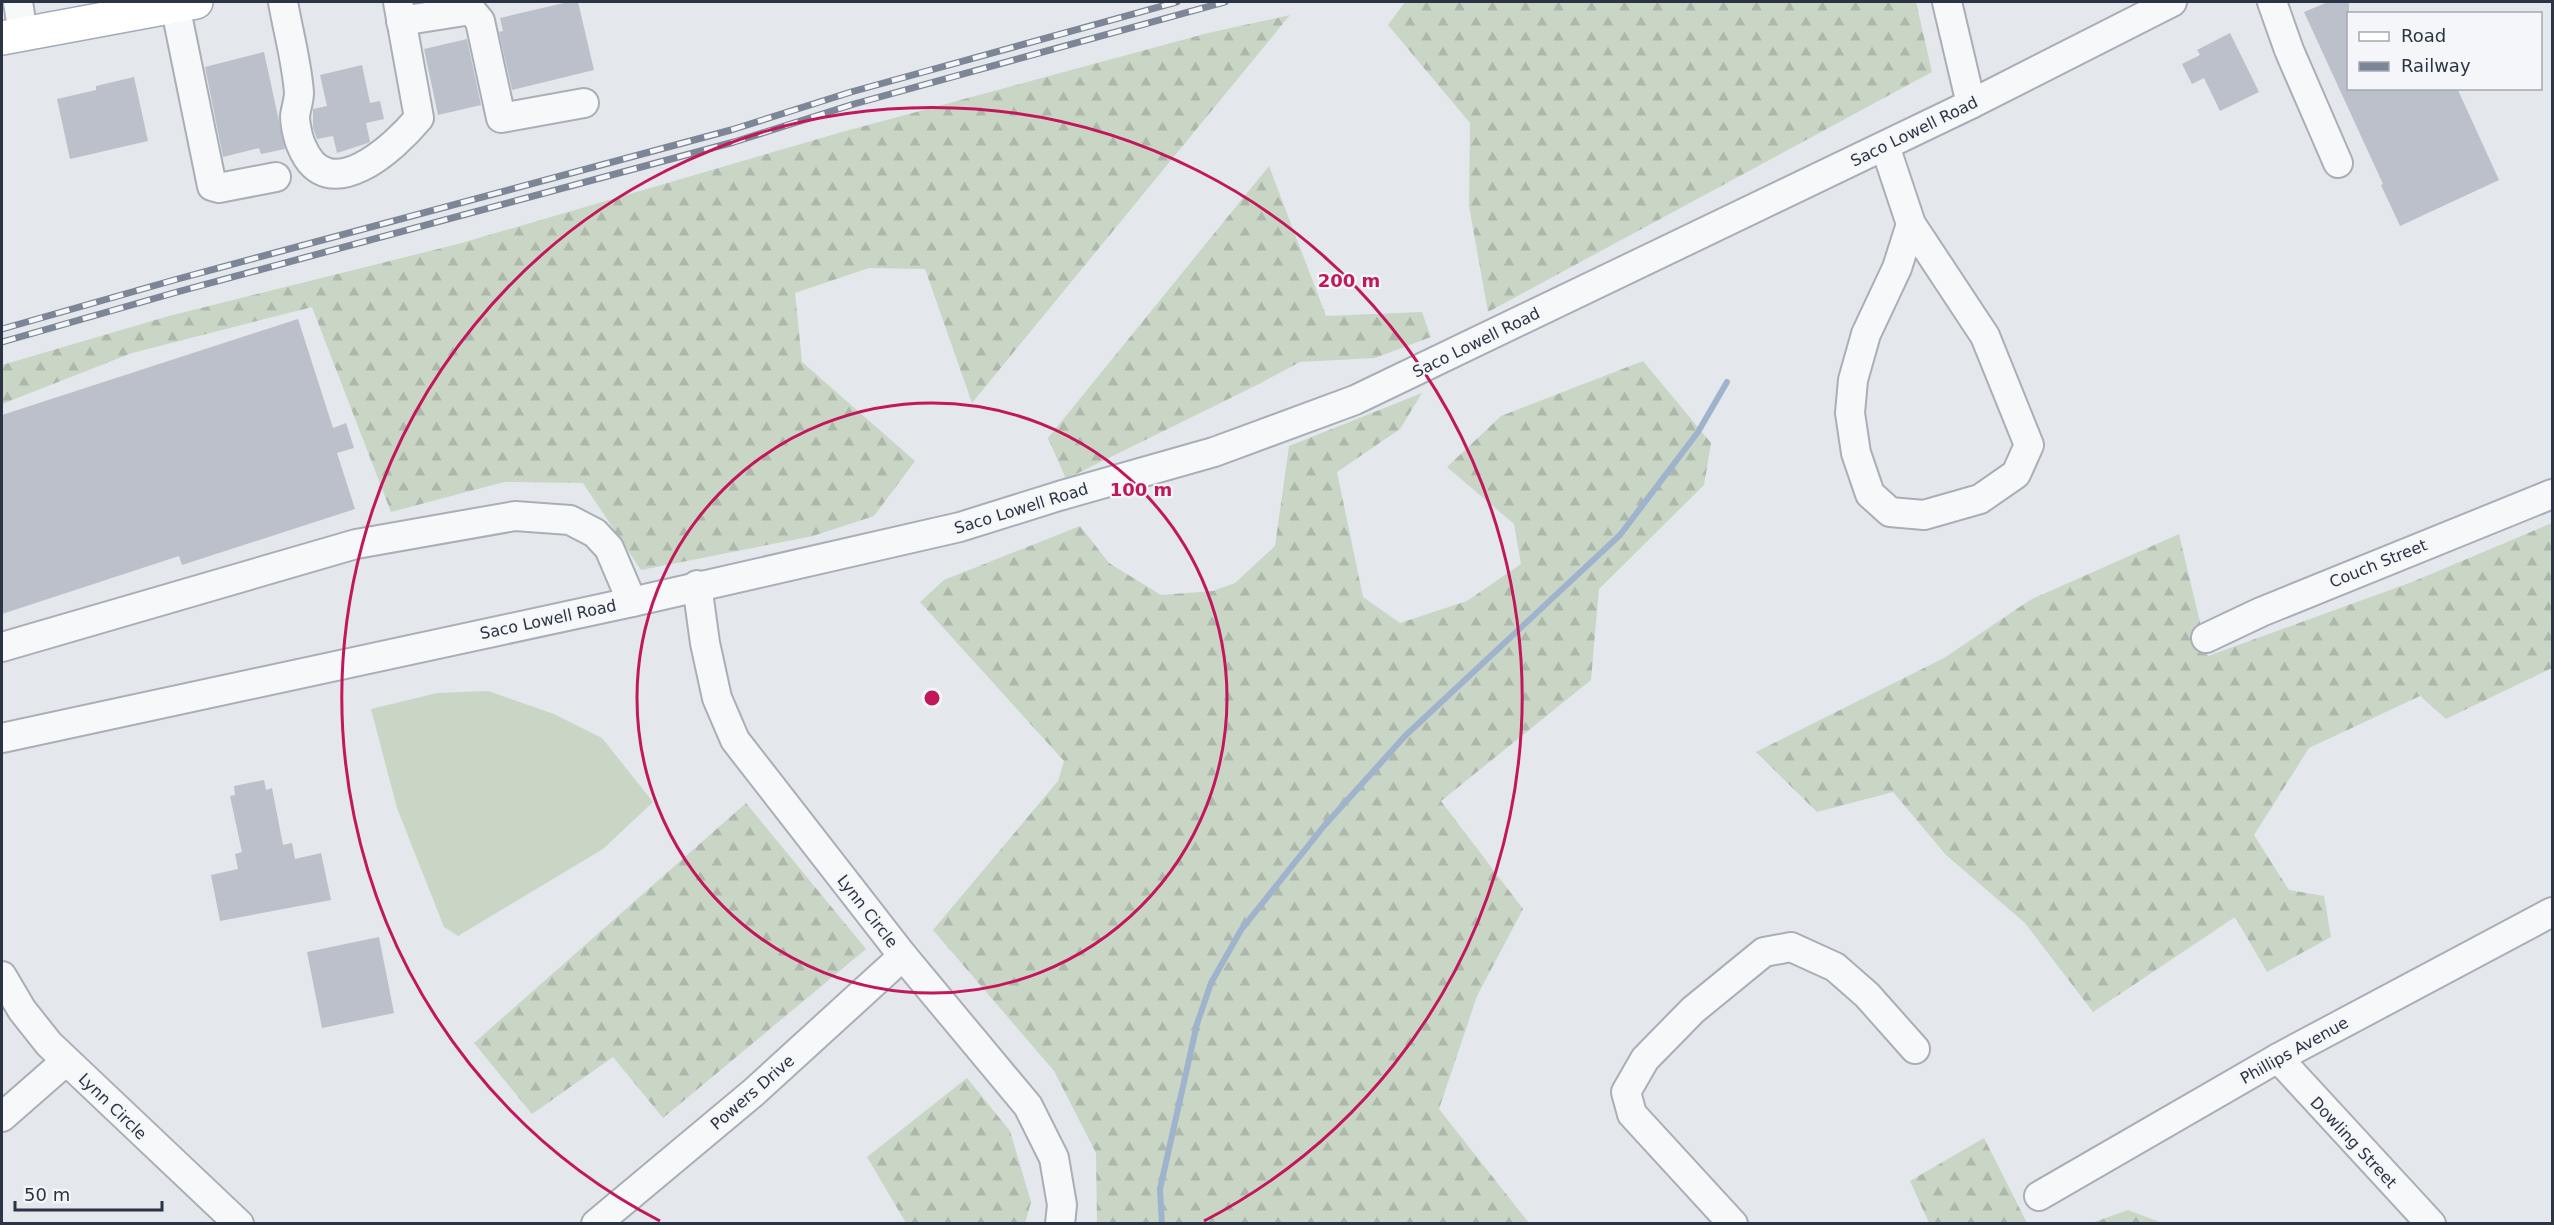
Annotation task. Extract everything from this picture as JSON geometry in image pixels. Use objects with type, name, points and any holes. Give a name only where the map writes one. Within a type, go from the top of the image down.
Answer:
[{"type":"main road","points":[[12,36],[98,10],[186,3]]},
{"type":"street","points":[[12,36],[18,2]]},
{"type":"street","points":[[283,2],[299,94],[295,117],[302,147],[312,163],[327,173],[342,175],[367,164],[395,143],[418,118],[400,11],[475,4],[501,118],[584,103]]},
{"type":"street","points":[[1947,2],[1971,104]]},
{"type":"street","name":"Saco Lowell Road","points":[[2,738],[632,602],[697,585],[960,527],[1214,452],[1354,400],[1885,146],[2172,2]]},
{"type":"street","points":[[2272,2],[2289,50],[2338,163]]},
{"type":"street","points":[[186,3],[212,186],[219,188],[276,177]]},
{"type":"street","points":[[1885,146],[1911,224],[1985,336],[2029,445],[2016,474],[1980,499],[1924,515],[1890,512],[1870,494],[1856,453],[1851,413],[1853,380],[1866,334],[1897,268],[1911,224]]},
{"type":"street","name":"Couch Street","points":[[2206,638],[2261,612],[2553,494]]},
{"type":"street","points":[[2,647],[356,544],[515,516],[570,520],[596,533],[609,548],[632,602]]},
{"type":"street","name":"Lynn Circle","points":[[697,585],[705,643],[717,698],[735,740],[903,956],[1029,1106],[1054,1158],[1062,1205],[1060,1224]]},
{"type":"street","name":"Phillips Avenue","points":[[2039,1196],[2278,1058],[2553,912]]},
{"type":"street","points":[[1733,1224],[1632,1114],[1626,1092],[1646,1059],[1694,1010],[1764,952],[1791,947],[1835,967],[1867,995],[1916,1049]]},
{"type":"street","name":"Powers Drive","points":[[596,1224],[754,1092],[903,956]]},
{"type":"street","name":"Lynn Circle","points":[[3,982],[22,1010],[66,1061],[238,1224]]},
{"type":"street","name":"Dowling Street","points":[[2278,1058],[2431,1224]]},
{"type":"street","points":[[2,1117],[66,1061]]},
{"type":"green space","points":[[1405,2],[1916,2],[1932,72],[1488,312],[1469,206],[1470,123],[1388,25]]},
{"type":"green space","points":[[1290,15],[972,403],[925,269],[869,268],[795,293],[802,362],[915,461],[874,516],[813,536],[641,570],[583,483],[504,482],[391,512],[312,307],[132,353],[2,404],[2,365],[169,316],[458,244],[842,132],[1208,33]]},
{"type":"green space","points":[[1269,166],[1326,316],[1422,312],[1431,337],[1375,358],[1300,362],[1066,479],[1048,438]]},
{"type":"green space","points":[[1643,361],[1711,443],[1704,485],[1599,589],[1591,680],[1441,801],[1523,909],[1477,996],[1439,1109],[1529,1223],[1097,1223],[1096,1153],[1054,1071],[933,930],[1058,781],[1064,761],[920,602],[944,580],[1080,526],[1109,563],[1161,595],[1213,591],[1235,583],[1275,546],[1289,446],[1422,393],[1400,429],[1337,472],[1363,597],[1400,623],[1467,601],[1521,564],[1514,524],[1447,467],[1501,416]]},
{"type":"green space","points":[[2552,523],[2552,668],[2446,719],[2420,696],[2309,748],[2254,835],[2289,890],[2324,896],[2331,937],[2267,972],[2235,917],[2093,1012],[2025,923],[1946,855],[1893,792],[1817,812],[1756,752],[1944,658],[2030,600],[2179,534],[2208,656],[2412,582]]},
{"type":"green space","points":[[488,691],[554,714],[602,738],[653,802],[603,849],[458,936],[444,927],[397,808],[371,709],[437,693]]},
{"type":"green space","points":[[746,803],[866,949],[663,1118],[613,1057],[532,1114],[474,1043]]},
{"type":"green space","points":[[967,1078],[1010,1131],[1031,1202],[1025,1223],[906,1223],[867,1157]]},
{"type":"green space","points":[[1984,1138],[2027,1223],[1929,1223],[1910,1181]]},
{"type":"green space","points":[[2128,1210],[2162,1223],[2092,1223]]},
{"type":"building","points":[[568,2],[578,2],[594,70],[512,90],[499,32],[503,31],[500,18]]},
{"type":"building","points":[[2328,2],[2349,2],[2347,90],[2458,90],[2499,180],[2400,226],[2304,12]]},
{"type":"building","points":[[2230,33],[2259,92],[2220,111],[2204,78],[2192,84],[2182,64],[2200,55],[2197,50]]},
{"type":"building","points":[[467,39],[481,105],[438,115],[424,49]]},
{"type":"building","points":[[264,52],[285,149],[261,154],[259,148],[223,157],[205,67]]},
{"type":"building","points":[[362,65],[370,103],[380,101],[384,119],[366,123],[370,142],[337,153],[333,136],[317,139],[313,128],[313,109],[327,106],[320,75]]},
{"type":"building","points":[[134,77],[148,141],[70,159],[57,99],[96,90],[96,86]]},
{"type":"building","points":[[298,319],[333,428],[346,423],[354,448],[337,453],[355,509],[182,565],[179,556],[2,614],[2,415]]},
{"type":"building","points":[[264,780],[266,790],[272,788],[283,845],[292,843],[295,859],[321,853],[331,900],[220,921],[211,875],[238,869],[235,854],[242,852],[230,796],[235,795],[234,786]]},
{"type":"building","points":[[379,937],[394,1013],[322,1028],[307,952]]},
{"type":"waterway","points":[[1162,1224],[1160,1189],[1197,1024],[1211,983],[1241,930],[1324,826],[1405,736],[1620,535],[1698,432],[1727,382]]},
{"type":"railway","points":[[2,329],[174,280],[731,130],[851,92],[1177,2]]},
{"type":"railway","points":[[2,342],[177,292],[734,142],[854,104],[1225,2]]}]
